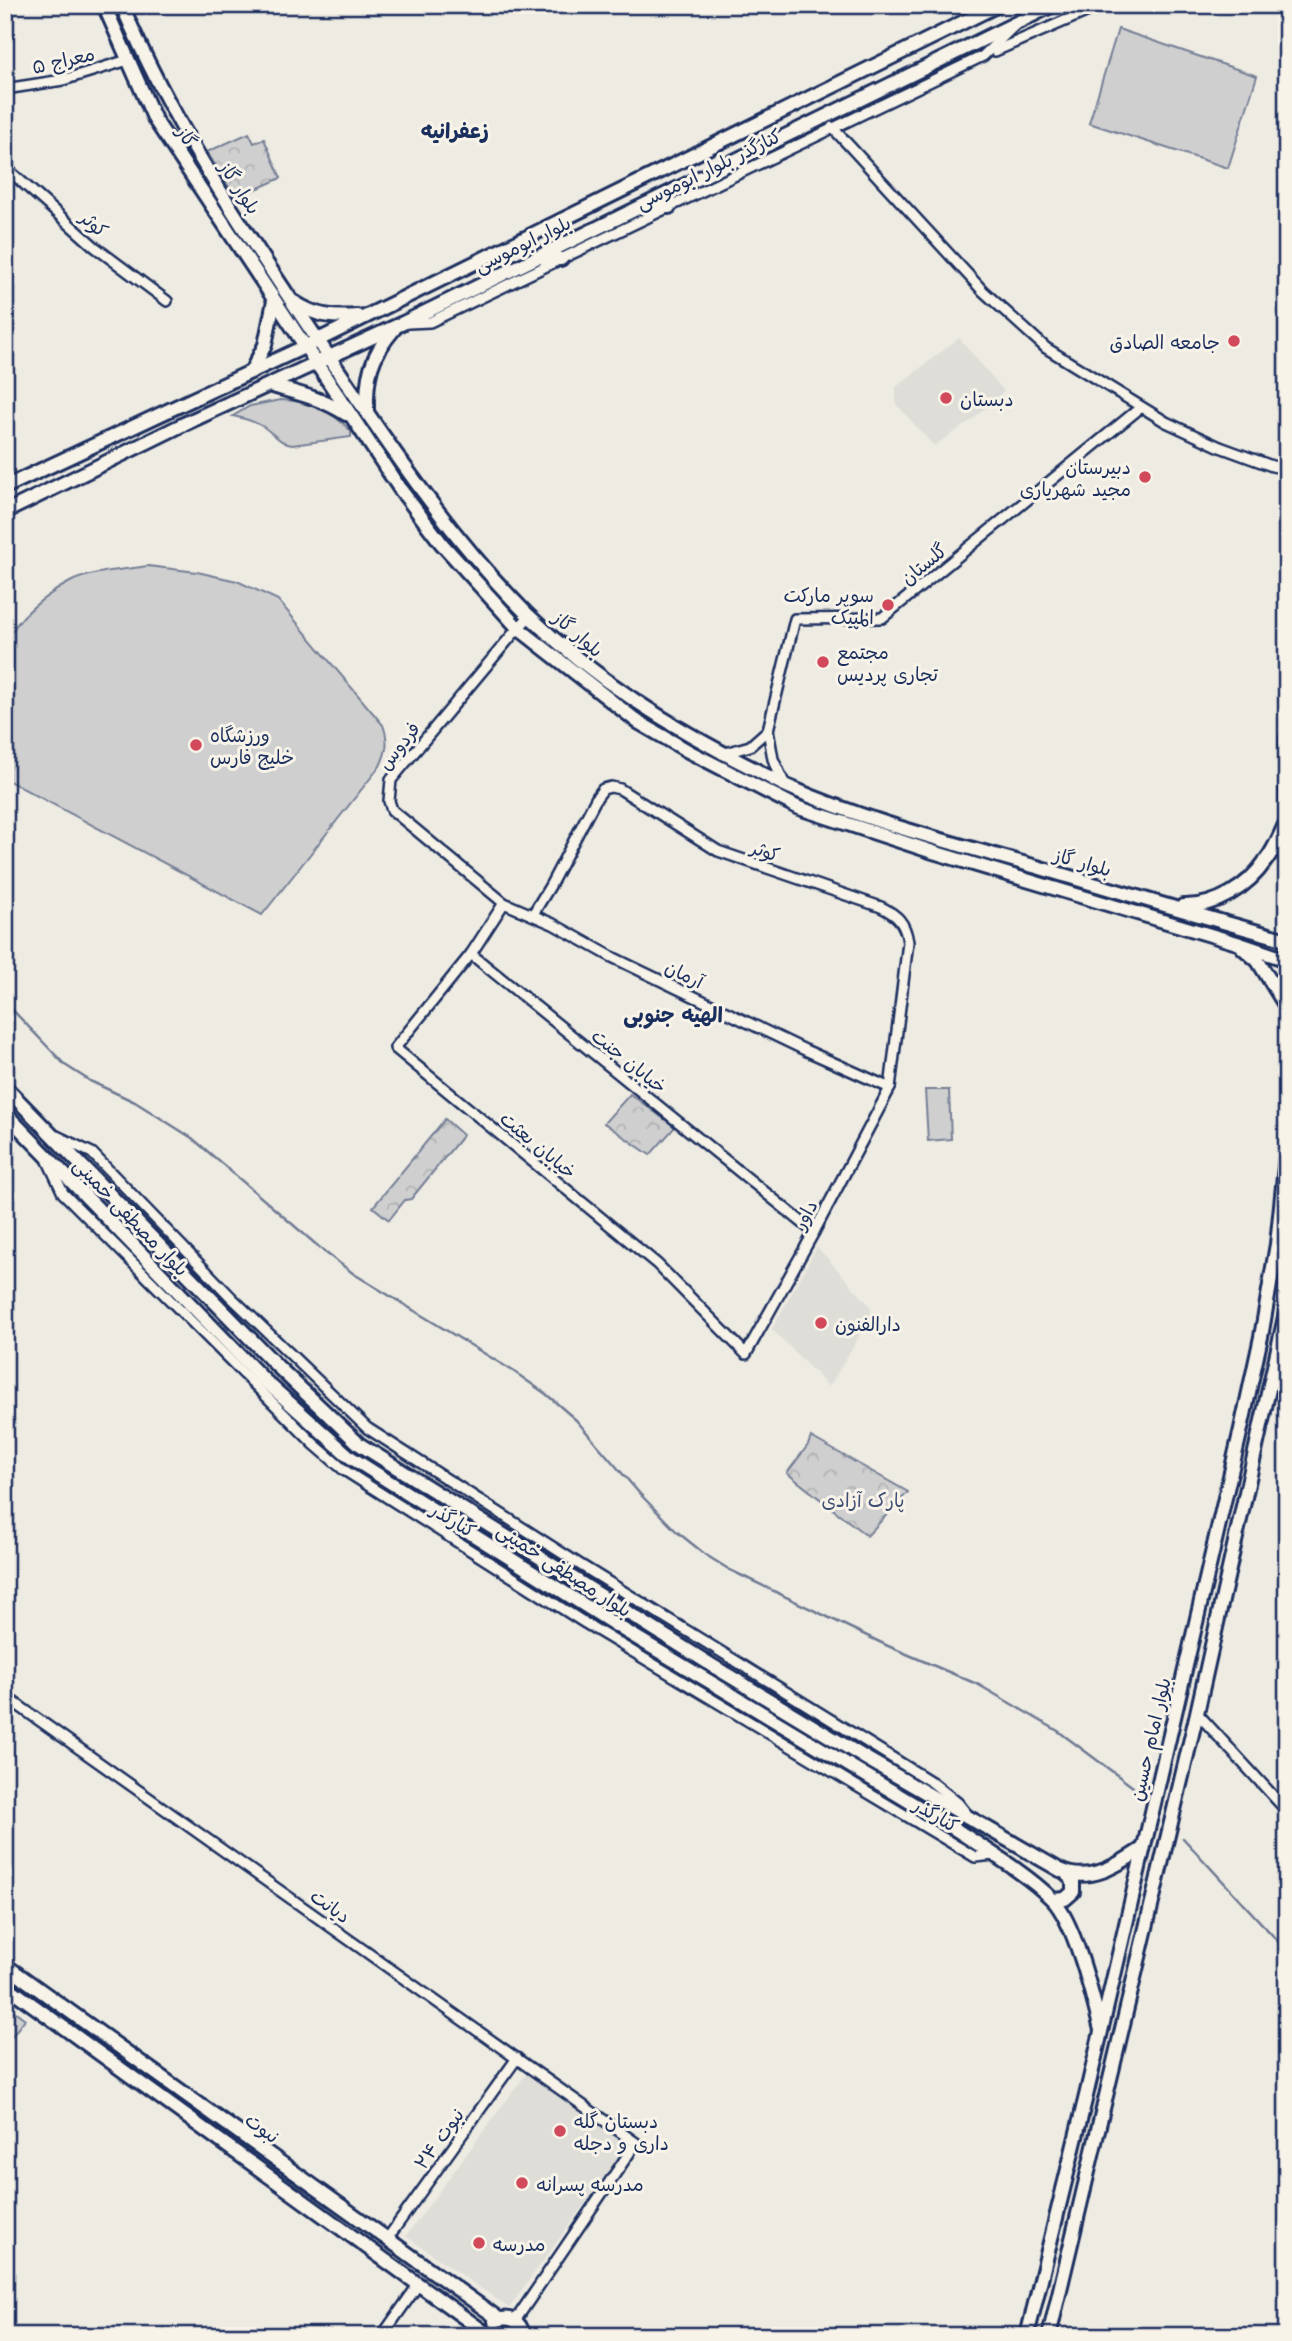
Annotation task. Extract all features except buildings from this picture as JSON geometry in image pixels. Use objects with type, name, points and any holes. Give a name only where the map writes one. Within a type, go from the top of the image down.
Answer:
[{"type":"main road","name":"گاز","points":[[104,5],[155,120],[304,347]]},
{"type":"main road","name":"بلوار گاز","points":[[122,5],[166,98],[196,153],[290,300],[403,467],[449,528],[530,616],[571,653],[637,704],[722,754],[786,786],[896,825],[1287,940]]},
{"type":"main road","name":"بلوار ابوموسی","points":[[5,488],[304,347],[998,5]]},
{"type":"main road","name":"بلوار ابوموسی","points":[[5,512],[269,384],[330,358],[1053,5]]},
{"type":"main road","points":[[639,207],[669,207]]},
{"type":"main road","points":[[536,257],[561,259]]},
{"type":"main road","points":[[290,300],[323,316],[364,316]]},
{"type":"main road","points":[[252,370],[265,345],[274,301]]},
{"type":"main road","points":[[367,412],[366,384],[371,366],[383,342],[400,324]]},
{"type":"main road","name":"بلوار گاز","points":[[304,347],[425,524],[518,628],[638,722],[799,808],[933,852],[1287,960]]},
{"type":"main road","points":[[269,384],[331,404],[351,417]]},
{"type":"main road","points":[[1287,738],[1287,826]]},
{"type":"main road","points":[[1168,906],[1196,906],[1219,901],[1242,885],[1266,861],[1287,821]]},
{"type":"main road","points":[[1237,943],[1258,961],[1287,1008]]},
{"type":"main road","name":"بلوار مصطفی خمینی","points":[[5,1087],[277,1366],[359,1444],[713,1666],[1067,1874]]},
{"type":"main road","name":"بلوار مصطفی خمینی","points":[[5,1113],[264,1380],[350,1458],[622,1629],[995,1855],[1053,1900],[1074,1941],[1090,1983],[1101,2030]]},
{"type":"main road","name":"بلوار امام حسین","points":[[1027,2336],[1101,2030],[1261,1337],[1277,1244],[1287,1147]]},
{"type":"main road","name":"بلوار امام حسین","points":[[1049,2336],[1147,1914],[1197,1713],[1287,1308]]},
{"type":"main road","points":[[1067,1874],[1098,1873],[1142,1849]]},
{"type":"main road","points":[[1053,1900],[1065,1899],[1073,1892],[1073,1881],[1067,1874]]},
{"type":"main road","name":"نبوت","points":[[5,1965],[499,2319]]},
{"type":"main road","name":"نبوت","points":[[5,1985],[487,2335]]},
{"type":"main road","points":[[104,2055],[114,2043]]},
{"type":"main road","points":[[295,2196],[306,2181]]},
{"type":"main road","points":[[487,2335],[490,2325],[499,2319],[509,2318],[520,2325],[523,2336]]},
{"type":"street","points":[[983,56],[1102,5]]},
{"type":"street","name":"کنارگذر بلوار ابوموسی","points":[[400,324],[430,323],[983,56],[1017,23]]},
{"type":"street","name":"معراج ۵","points":[[5,89],[63,80],[128,60]]},
{"type":"street","points":[[832,127],[941,247],[1006,313],[1046,348],[1140,408],[1220,447],[1287,469]]},
{"type":"street","name":"کوثر","points":[[5,167],[95,247],[167,301]]},
{"type":"street","name":"گلستان","points":[[786,786],[773,759],[768,730],[795,619],[882,618],[1140,408]]},
{"type":"street","points":[[518,628],[530,616]]},
{"type":"street","name":"فردوس","points":[[505,903],[398,817],[389,801],[388,789],[391,779],[518,628]]},
{"type":"street","points":[[722,754],[750,746],[768,730]]},
{"type":"street","name":"کوثر","points":[[533,914],[597,797],[603,789],[611,787],[621,789],[718,851],[880,906],[898,916],[906,930],[908,942],[890,1088]]},
{"type":"street","points":[[471,954],[505,903]]},
{"type":"street","name":"آرمان","points":[[505,903],[533,914],[644,972],[845,1070],[890,1088]]},
{"type":"street","name":"خیابان جنت","points":[[471,954],[814,1232]]},
{"type":"street","name":"خیابان بعثت","points":[[471,954],[395,1048],[657,1264],[746,1354]]},
{"type":"street","name":"داور","points":[[746,1354],[890,1088]]},
{"type":"street","name":"دیانت","points":[[5,1696],[636,2143],[515,2320]]},
{"type":"street","points":[[1197,1713],[1287,1811]]},
{"type":"street","name":"نبوت ۲۴","points":[[387,2239],[517,2058]]},
{"type":"street","points":[[382,2336],[418,2286]]},
{"type":"shaded area","name":"دبستان","points":[[959,338],[1004,391],[972,420],[934,446],[896,404],[896,387]]},
{"type":"shaded area","name":"دارالفنون","points":[[817,1247],[871,1307],[871,1317],[829,1387],[772,1329]]},
{"type":"shaded area","points":[[526,2074],[627,2145],[509,2308],[406,2236]]},
{"type":"green space","points":[[1118,29],[1257,76],[1228,168],[1089,123]]},
{"type":"green space","points":[[249,133],[254,143],[264,139],[281,178],[236,198],[207,152]]},
{"type":"green space","points":[[280,400],[300,402],[328,412],[351,431],[351,437],[292,445],[280,440],[259,424],[233,416],[250,406]]},
{"type":"green space","name":"ورزشگاه خلیج فارس","points":[[148,566],[197,572],[237,581],[278,600],[383,725],[385,731],[386,746],[380,766],[262,915],[5,779],[5,645],[16,625],[42,600],[72,581],[99,573]]},
{"type":"green space","points":[[925,1090],[949,1090],[951,1139],[928,1141]]},
{"type":"green space","points":[[630,1094],[675,1127],[650,1155],[604,1123]]},
{"type":"green space","points":[[445,1119],[463,1135],[411,1199],[405,1200],[389,1220],[373,1207]]},
{"type":"green space","name":"پارک آزادی","points":[[811,1437],[908,1492],[867,1536],[787,1473]]},
{"type":"green space","points":[[5,2004],[25,2019],[12,2036],[5,2031]]},
{"type":"waterway","points":[[5,1002],[65,1065],[90,1081],[135,1102],[192,1138],[354,1274],[546,1394],[576,1420],[676,1531],[706,1555],[730,1570],[888,1646],[979,1685],[1058,1731],[1133,1787]]},
{"type":"waterway","points":[[1183,1838],[1287,1951]]},
{"type":"place","name":"جامعه الصادق","points":[[1234,341]]},
{"type":"place","name":"دبستان","points":[[946,398]]},
{"type":"place","name":"دبیرستان مجید شهریاری","points":[[1145,477]]},
{"type":"place","name":"سوپر مارکت المپیک","points":[[888,605]]},
{"type":"place","name":"مجتمع تجاری پردیس","points":[[823,662]]},
{"type":"place","name":"ورزشگاه خلیج فارس","points":[[196,745]]},
{"type":"place","name":"دارالفنون","points":[[821,1323]]},
{"type":"place","name":"دبستان گله داری و دجله","points":[[560,2131]]},
{"type":"place","name":"مدرسه پسرانه","points":[[522,2183]]},
{"type":"place","name":"مدرسه","points":[[479,2243]]},
{"type":"district","name":"زعفرانیه","points":[[455,129]]},
{"type":"district","name":"الهیه جنوبی","points":[[673,1013]]}]
